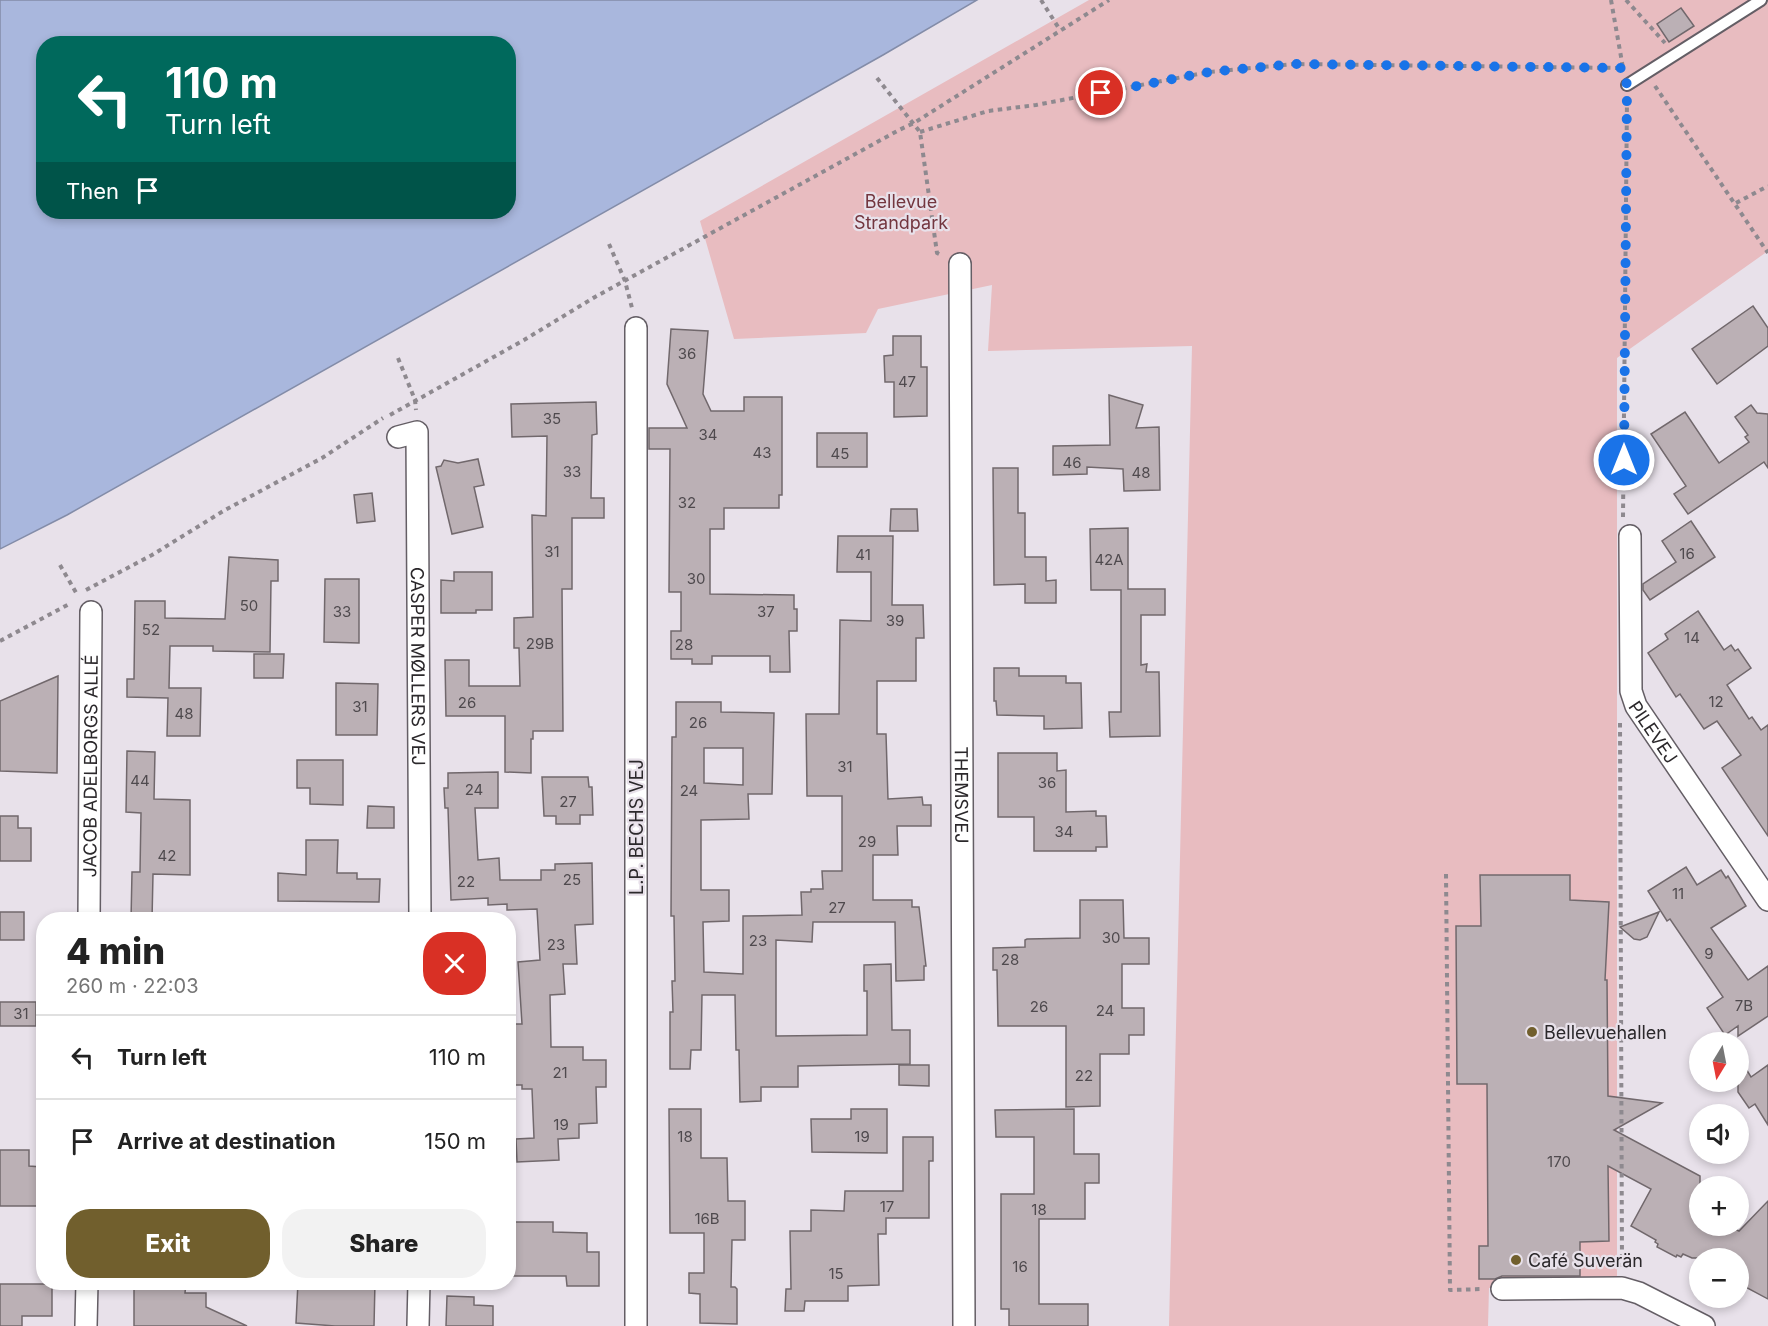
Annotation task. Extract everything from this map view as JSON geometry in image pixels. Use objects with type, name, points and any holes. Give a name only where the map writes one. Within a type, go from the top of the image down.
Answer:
[{"type":"street","name":"THEMSVEJ","points":[[960,264],[964,1326]]},
{"type":"street","name":"L.P. BECHS VEJ","points":[[636,328],[636,1326]]},
{"type":"street","name":"CASPER MØLLERS VEJ","points":[[408,434],[420,912]]},
{"type":"street","name":"PILEVEJ","points":[[1630,536],[1631,691],[1636,706],[1768,900]]},
{"type":"street","name":"JACOB ADELBORGS ALLÉ","points":[[89,912],[92,612]]},
{"type":"street","points":[[1502,1289],[1622,1288],[1639,1293],[1704,1326]]},
{"type":"street","points":[[86,1326],[87,1290]]},
{"type":"street","points":[[418,1326],[420,1290]]},
{"type":"lane","points":[[1627,85],[1761,0]]},
{"type":"path","points":[[1041,0],[1060,30]]},
{"type":"path","points":[[0,641],[79,598],[87,590],[152,555],[225,510],[322,458],[415,400],[625,281],[914,123],[1108,0]]},
{"type":"path","points":[[1611,0],[1627,85],[1623,530],[1630,536]]},
{"type":"path","points":[[1626,0],[1675,54]]},
{"type":"path","points":[[920,132],[988,111],[1036,105],[1209,72],[1294,64],[1623,68]]},
{"type":"path","points":[[1646,73],[1768,253]]},
{"type":"path","points":[[877,78],[920,132],[937,253],[960,264]]},
{"type":"path","points":[[1736,203],[1768,186]]},
{"type":"path","points":[[609,244],[625,281],[636,328]]},
{"type":"path","points":[[398,357],[415,400],[408,434]]},
{"type":"path","points":[[60,565],[76,592]]},
{"type":"path","points":[[1622,1288],[1620,709],[1634,700]]},
{"type":"path","points":[[1446,874],[1450,1290],[1502,1289]]},
{"type":"green space","name":"Bellevue Strandpark","points":[[1089,0],[1768,0],[1768,251],[1617,358],[1617,1285],[1489,1288],[1488,1326],[1169,1326],[1192,346],[988,351],[992,285],[878,309],[866,333],[734,339],[700,221]]},
{"type":"water","points":[[0,0],[977,0],[883,55],[67,515],[0,549]]},
{"type":"building","points":[[1681,8],[1694,26],[1669,42],[1657,24]]},
{"type":"building","points":[[1753,306],[1768,328],[1768,346],[1717,384],[1692,349]]},
{"type":"building","points":[[671,329],[708,331],[703,394],[711,411],[744,411],[744,397],[782,397],[782,495],[779,495],[779,508],[724,508],[724,529],[710,529],[710,594],[794,595],[794,609],[797,609],[797,631],[789,631],[790,672],[770,672],[770,656],[712,656],[712,664],[692,664],[692,659],[671,659],[671,631],[681,631],[681,592],[669,592],[670,449],[649,449],[649,428],[687,428],[667,384]]},
{"type":"building","points":[[893,336],[921,336],[921,367],[927,367],[927,416],[894,417],[894,382],[885,382],[884,356],[893,355]]},
{"type":"building","points":[[1109,395],[1143,405],[1136,428],[1159,427],[1160,490],[1124,491],[1123,469],[1087,467],[1087,474],[1053,475],[1053,446],[1110,445]]},
{"type":"building","points":[[596,402],[597,434],[592,435],[591,498],[604,498],[604,518],[572,518],[572,589],[562,589],[563,731],[533,731],[531,773],[505,772],[505,716],[446,716],[445,660],[469,660],[469,686],[520,686],[519,648],[514,648],[514,618],[533,617],[532,515],[546,516],[547,436],[512,437],[511,404]]},
{"type":"building","points":[[1751,405],[1757,413],[1768,414],[1768,468],[1764,462],[1688,514],[1674,494],[1686,486],[1651,434],[1685,412],[1719,463],[1749,442],[1745,437],[1748,435],[1735,417]]},
{"type":"building","points":[[817,433],[867,433],[867,467],[817,467]]},
{"type":"building","points":[[478,459],[484,485],[474,487],[483,527],[452,534],[436,467],[441,466],[444,460],[458,463]]},
{"type":"building","points":[[993,468],[1018,468],[1018,513],[1025,513],[1025,557],[1046,557],[1046,581],[1056,580],[1056,603],[1025,603],[1025,584],[994,585]]},
{"type":"building","points":[[372,493],[375,521],[357,523],[354,495]]},
{"type":"building","points":[[891,509],[917,509],[918,531],[890,531]]},
{"type":"building","points":[[1691,521],[1715,557],[1650,600],[1643,590],[1643,584],[1676,562],[1662,541]]},
{"type":"building","points":[[1128,528],[1128,589],[1165,589],[1165,615],[1141,615],[1141,665],[1147,664],[1146,672],[1159,672],[1160,736],[1110,737],[1109,712],[1121,712],[1121,590],[1091,590],[1090,529]]},
{"type":"building","points":[[838,536],[893,536],[892,605],[923,605],[924,638],[916,638],[916,681],[877,681],[877,734],[886,734],[888,799],[922,797],[923,805],[931,805],[931,826],[897,826],[898,855],[873,855],[873,900],[912,900],[912,907],[919,907],[926,966],[924,966],[924,980],[896,981],[895,922],[813,922],[812,942],[776,940],[776,1036],[867,1035],[867,991],[864,991],[864,965],[891,964],[892,1030],[910,1030],[910,1064],[798,1066],[798,1087],[761,1087],[761,1101],[740,1102],[735,995],[702,995],[701,1050],[691,1050],[690,1069],[670,1069],[670,1012],[673,1012],[672,981],[675,981],[674,916],[671,916],[672,737],[676,737],[676,702],[721,702],[721,712],[774,713],[772,794],[748,794],[749,819],[701,820],[701,890],[729,890],[729,921],[703,922],[704,972],[743,974],[743,916],[802,915],[801,892],[823,889],[822,871],[842,871],[842,796],[807,796],[806,714],[839,714],[840,620],[871,621],[871,572],[837,572]],"holes":[[[704,748],[743,748],[743,785],[704,783]]]},
{"type":"building","points":[[229,557],[278,560],[278,581],[271,581],[270,652],[213,651],[213,646],[170,646],[169,688],[201,688],[200,736],[167,736],[168,698],[127,697],[127,679],[134,679],[135,601],[165,601],[165,618],[225,619]]},
{"type":"building","points":[[454,572],[492,572],[492,610],[476,610],[476,613],[441,613],[441,580],[454,581]]},
{"type":"building","points":[[325,579],[359,579],[359,643],[324,642]]},
{"type":"building","points":[[1698,611],[1724,650],[1731,645],[1735,651],[1738,649],[1751,668],[1727,685],[1749,719],[1752,717],[1761,730],[1768,725],[1768,836],[1722,768],[1741,755],[1717,721],[1704,729],[1680,694],[1676,697],[1648,653],[1668,639],[1665,634]]},
{"type":"building","points":[[254,654],[284,654],[283,678],[254,678]]},
{"type":"building","points":[[994,668],[1019,668],[1019,676],[1066,676],[1066,683],[1081,683],[1082,728],[1044,729],[1044,716],[997,715],[996,701],[994,701]]},
{"type":"building","points":[[58,676],[57,773],[0,771],[0,701]]},
{"type":"building","points":[[336,683],[378,684],[377,735],[336,735]]},
{"type":"building","points":[[127,751],[155,752],[154,799],[190,800],[190,875],[153,874],[152,912],[131,912],[132,872],[140,872],[141,813],[126,812]]},
{"type":"building","points":[[998,753],[1057,753],[1057,771],[1066,770],[1066,812],[1096,811],[1096,816],[1106,816],[1107,847],[1096,847],[1096,851],[1034,851],[1034,817],[998,817]]},
{"type":"building","points":[[297,760],[343,760],[343,805],[310,804],[310,788],[297,788]]},
{"type":"building","points":[[498,772],[498,808],[475,808],[478,860],[499,858],[500,880],[541,880],[541,870],[555,870],[555,864],[592,863],[593,924],[575,925],[577,964],[563,964],[565,994],[550,995],[551,1047],[583,1047],[583,1060],[606,1060],[606,1087],[596,1087],[597,1123],[579,1124],[579,1138],[558,1139],[559,1160],[517,1162],[516,1139],[534,1138],[532,1089],[522,1089],[522,1085],[516,1085],[516,1024],[522,1024],[518,962],[540,960],[537,909],[507,910],[507,904],[488,905],[488,898],[451,900],[448,808],[445,808],[444,788],[448,788],[448,773]]},
{"type":"building","points":[[542,777],[588,777],[589,787],[592,787],[593,815],[580,815],[580,824],[556,824],[556,816],[544,816]]},
{"type":"building","points":[[368,806],[394,807],[394,828],[367,828]]},
{"type":"building","points":[[0,816],[18,816],[18,828],[31,828],[31,861],[0,861]]},
{"type":"building","points":[[306,840],[338,840],[337,873],[357,873],[357,879],[380,879],[379,902],[278,901],[278,873],[306,875]]},
{"type":"building","points":[[1686,867],[1697,885],[1721,870],[1726,878],[1728,876],[1746,906],[1711,928],[1748,980],[1768,966],[1768,1016],[1744,1032],[1738,1032],[1738,1026],[1729,1032],[1723,1032],[1707,1008],[1723,997],[1670,919],[1667,921],[1648,891]]},
{"type":"building","name":"Bellevuehallen","points":[[1480,875],[1570,875],[1570,900],[1609,902],[1605,980],[1607,980],[1608,1096],[1662,1103],[1614,1130],[1700,1176],[1689,1176],[1689,1236],[1749,1236],[1749,1221],[1768,1201],[1768,1299],[1749,1289],[1749,1248],[1689,1248],[1689,1257],[1683,1254],[1681,1257],[1677,1255],[1676,1257],[1657,1247],[1656,1240],[1631,1226],[1651,1189],[1608,1166],[1609,1241],[1580,1242],[1580,1276],[1502,1276],[1495,1279],[1479,1279],[1479,1246],[1488,1246],[1487,1084],[1457,1084],[1456,926],[1481,926]]},
{"type":"building","points":[[1080,900],[1123,900],[1124,938],[1149,938],[1149,964],[1122,964],[1122,1008],[1144,1008],[1144,1035],[1129,1035],[1129,1054],[1100,1054],[1100,1106],[1066,1107],[1066,1026],[998,1026],[997,970],[993,970],[993,948],[1025,947],[1027,939],[1080,938]]},
{"type":"building","points":[[0,912],[24,912],[24,940],[0,940]]},
{"type":"building","points":[[1659,912],[1647,937],[1640,940],[1634,939],[1620,927]]},
{"type":"building","points":[[0,1002],[36,1002],[36,1026],[0,1026]]},
{"type":"building","points":[[899,1065],[929,1065],[929,1086],[899,1085]]},
{"type":"building","points":[[1768,1065],[1768,1125],[1755,1104],[1749,1108],[1749,1104],[1746,1104],[1738,1092],[1749,1092],[1749,1074],[1751,1077]]},
{"type":"building","points":[[669,1109],[701,1109],[701,1158],[727,1158],[728,1201],[745,1201],[745,1240],[732,1240],[731,1287],[737,1289],[737,1324],[700,1323],[700,1294],[689,1293],[689,1273],[704,1273],[704,1233],[670,1233]]},
{"type":"building","points":[[851,1109],[887,1109],[887,1153],[812,1152],[811,1119],[851,1119]]},
{"type":"building","points":[[1074,1109],[1074,1154],[1099,1154],[1099,1183],[1085,1183],[1085,1219],[1039,1219],[1039,1304],[1088,1304],[1088,1326],[1009,1326],[1009,1309],[1001,1309],[1001,1194],[1034,1194],[1034,1137],[996,1137],[995,1110]]},
{"type":"building","points":[[903,1137],[933,1137],[933,1161],[929,1161],[929,1218],[886,1218],[886,1234],[878,1234],[879,1285],[848,1286],[848,1301],[805,1301],[804,1311],[785,1311],[786,1289],[791,1289],[790,1231],[811,1231],[811,1210],[844,1211],[845,1191],[903,1191]]},
{"type":"building","points":[[0,1150],[29,1150],[29,1166],[36,1167],[36,1206],[0,1206]]},
{"type":"building","points":[[516,1222],[553,1222],[553,1232],[587,1233],[587,1252],[599,1252],[599,1286],[567,1286],[566,1276],[516,1276]]},
{"type":"building","points":[[0,1284],[36,1284],[36,1290],[52,1290],[52,1316],[22,1316],[22,1326],[0,1326]]},
{"type":"building","points":[[134,1290],[185,1290],[185,1293],[206,1293],[206,1307],[247,1326],[134,1326]]},
{"type":"building","points":[[298,1290],[375,1290],[374,1326],[296,1323]]},
{"type":"building","points":[[447,1296],[474,1297],[474,1305],[493,1306],[493,1326],[446,1326]]},
{"type":"place","name":"Bellevuehallen","points":[[1532,1032]]},
{"type":"place","name":"Café Suverän","points":[[1516,1260]]},
{"type":"route","points":[[1101,93],[1209,72],[1294,64],[1623,68],[1627,85],[1624,460]]}]
